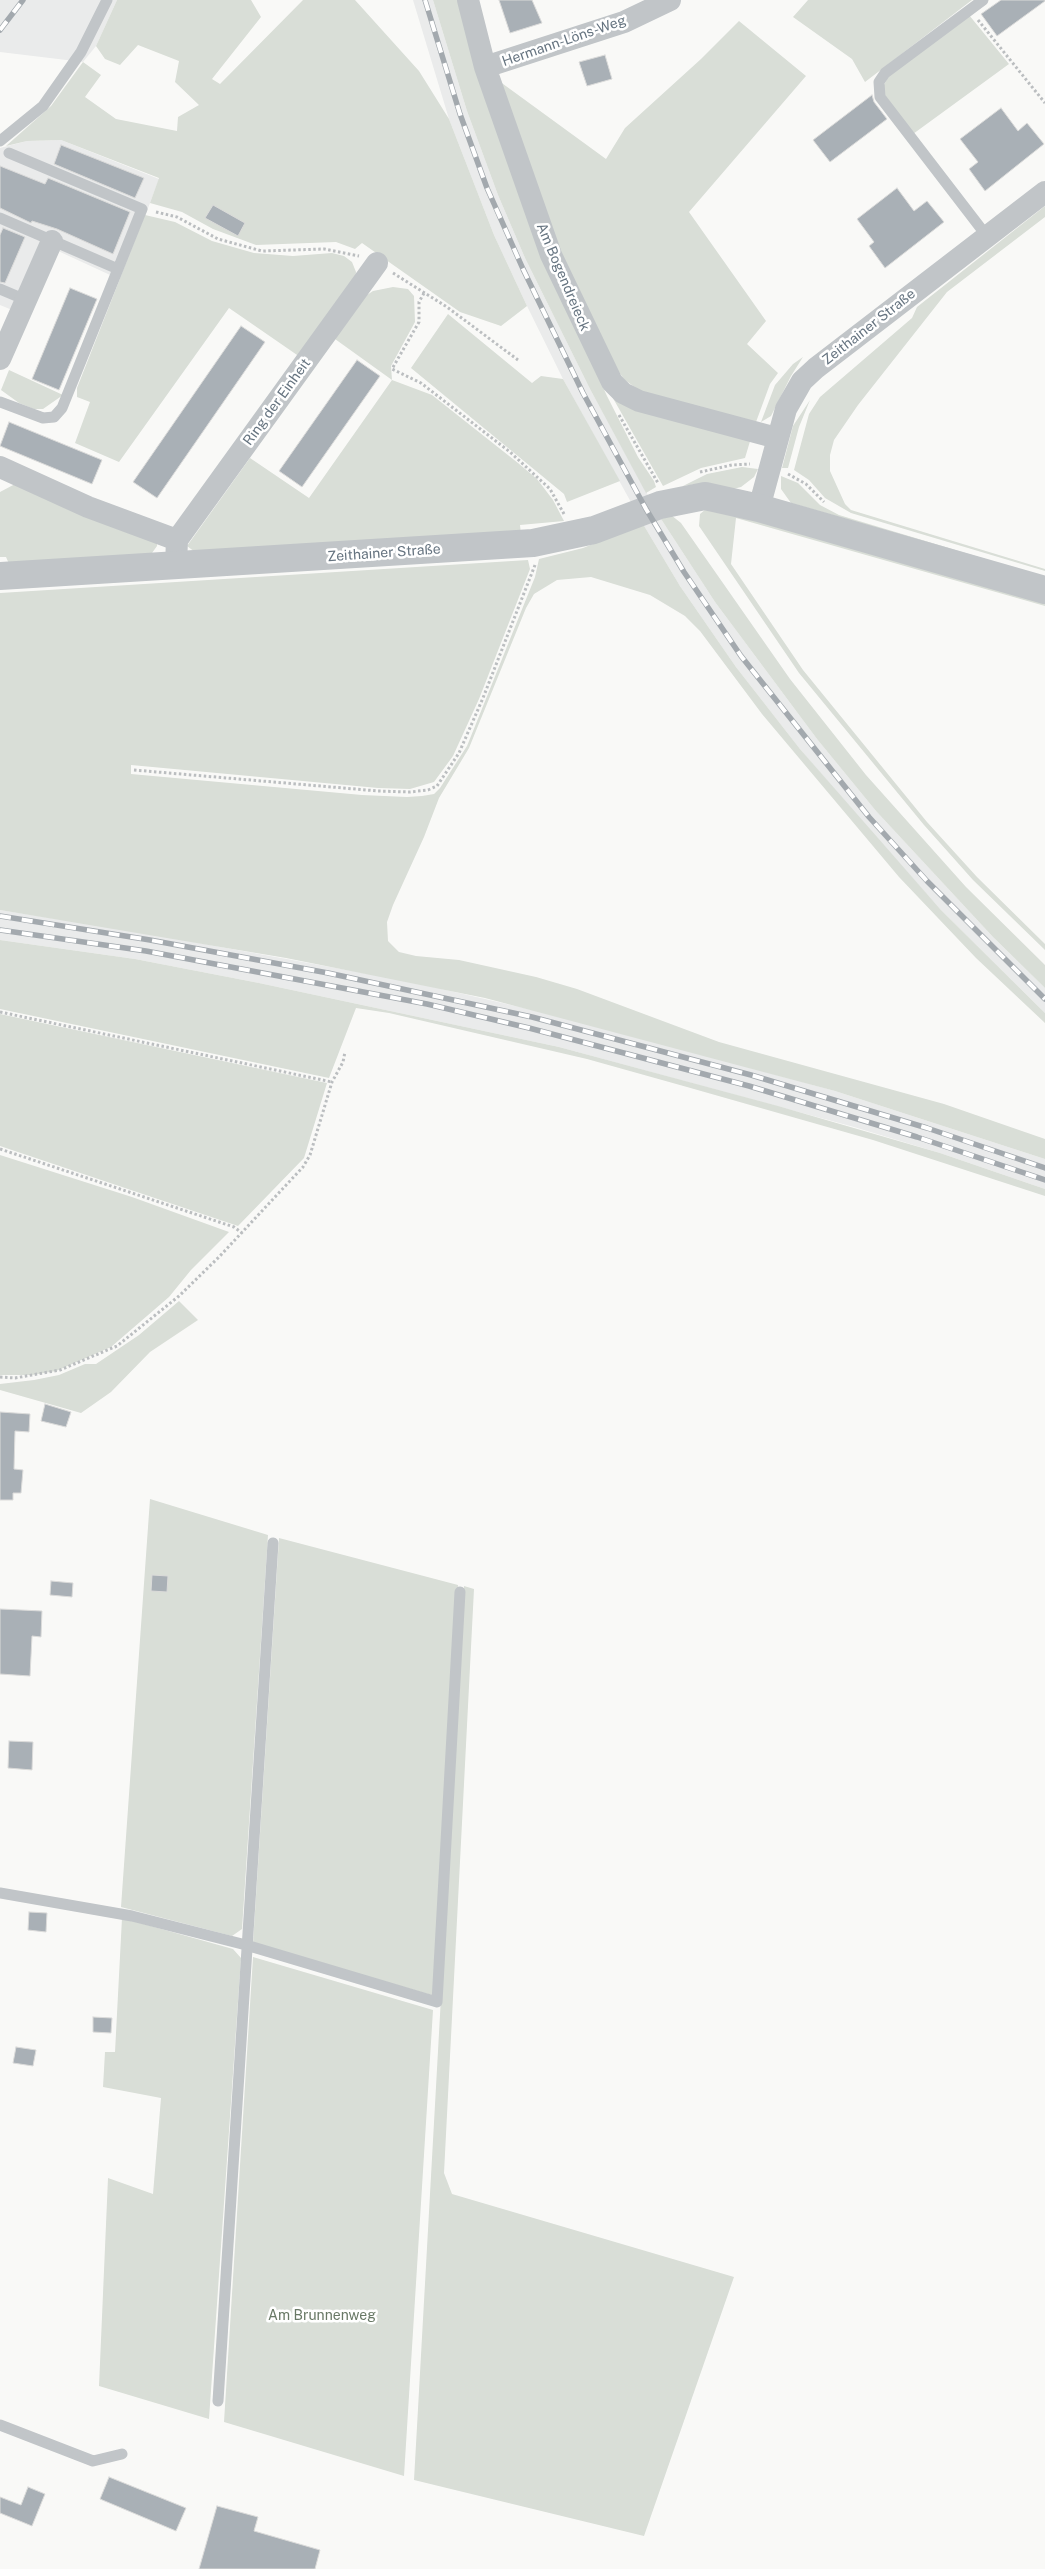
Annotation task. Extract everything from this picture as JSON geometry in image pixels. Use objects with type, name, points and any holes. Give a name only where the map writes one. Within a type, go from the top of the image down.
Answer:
[{"type":"street","name":"Am Bogendreieck","points":[[468,0],[485,67],[550,255],[612,382],[623,393],[639,401],[777,438]]},
{"type":"street","name":"Hermann-Löns-Weg","points":[[485,67],[624,22],[670,0]]},
{"type":"street","name":"Zeithainer Straße","points":[[760,508],[786,409],[802,381],[986,235],[1045,192]]},
{"type":"street","points":[[0,359],[52,241]]},
{"type":"street","name":"Ring der Einheit","points":[[177,553],[376,263]]},
{"type":"street","points":[[0,467],[88,507],[177,553]]},
{"type":"street","name":"Zeithainer Straße","points":[[0,576],[177,553],[533,542],[594,530],[660,504],[689,498],[718,498],[760,508],[1045,590]]},
{"type":"lane","points":[[0,141],[43,106],[81,52],[107,0]]},
{"type":"lane","points":[[983,0],[885,73],[879,82],[880,96],[986,235]]},
{"type":"lane","points":[[0,402],[43,418],[54,417],[62,408],[142,208],[9,153]]},
{"type":"lane","points":[[0,218],[118,269]]},
{"type":"lane","points":[[0,289],[26,300]]},
{"type":"lane","points":[[218,2401],[272,1543]]},
{"type":"lane","points":[[0,1893],[116,1912],[246,1945],[438,2002],[460,1592]]},
{"type":"lane","points":[[0,2425],[93,2461],[122,2454]]},
{"type":"path","points":[[970,9],[1045,103]]},
{"type":"path","points":[[142,208],[177,218],[218,239],[255,250],[282,252],[324,248],[340,250],[376,263],[424,293],[518,360]]},
{"type":"path","points":[[424,293],[419,302],[419,322],[392,369],[421,383],[448,402],[534,473],[550,489],[559,503],[566,519],[569,536]]},
{"type":"path","points":[[612,382],[606,388],[662,491]]},
{"type":"path","points":[[698,473],[745,463],[769,468],[790,475],[806,484],[829,505]]},
{"type":"path","points":[[134,770],[378,792],[410,792],[428,790],[437,786],[459,753],[511,632],[535,566],[533,542]]},
{"type":"path","points":[[0,1012],[332,1082]]},
{"type":"path","points":[[0,1377],[15,1378],[60,1370],[117,1346],[178,1296],[242,1233],[303,1167],[310,1155],[332,1082],[343,1062],[345,1052]]},
{"type":"path","points":[[0,1150],[234,1227],[242,1233]]},
{"type":"shaded area","points":[[0,0],[117,0],[96,46],[83,62],[0,52]]},
{"type":"shaded area","points":[[413,0],[433,0],[467,111],[498,195],[525,258],[590,389],[661,519],[715,602],[817,739],[876,811],[993,937],[1045,988],[1045,1013],[941,910],[862,822],[800,749],[736,667],[680,586],[643,524],[563,379],[494,235],[449,119]]},
{"type":"shaded area","points":[[61,140],[159,179],[121,280],[45,245],[17,312],[0,305],[0,148],[27,141]]},
{"type":"shaded area","points":[[0,910],[139,932],[407,981],[576,1020],[835,1091],[1045,1159],[1045,1189],[940,1153],[854,1127],[559,1047],[259,983],[135,959],[0,940]]},
{"type":"green space","points":[[117,0],[251,0],[261,17],[212,79],[220,84],[303,0],[355,0],[419,71],[449,119],[494,235],[527,306],[501,326],[460,312],[362,243],[355,249],[336,242],[256,245],[213,229],[182,212],[150,203],[159,178],[61,140],[27,141],[6,146],[51,106],[83,62],[101,75],[85,97],[116,119],[177,131],[178,117],[199,105],[175,82],[179,61],[138,45],[120,65],[105,59],[96,46]]},
{"type":"green space","points":[[433,0],[460,0],[544,259],[607,396],[638,457],[654,481],[656,487],[646,493],[590,389],[525,258],[498,195],[467,111]]},
{"type":"green space","points":[[808,0],[972,0],[865,82],[852,59],[793,17]]},
{"type":"green space","points":[[969,15],[1009,64],[913,134],[884,94],[884,85],[888,77]]},
{"type":"green space","points":[[739,21],[806,76],[689,212],[766,321],[747,344],[778,373],[770,384],[756,422],[640,391],[625,380],[613,365],[558,252],[499,81],[606,159],[625,128],[701,59]]},
{"type":"green space","points":[[1045,206],[1045,217],[947,292],[858,405],[834,440],[830,455],[830,471],[845,504],[851,510],[1045,569],[1045,571],[851,513],[825,498],[809,480],[794,470],[809,414],[820,397],[912,318],[917,307]]},
{"type":"green space","points":[[145,215],[175,222],[212,241],[254,253],[293,256],[332,253],[344,256],[352,262],[356,272],[355,282],[300,357],[229,308],[119,462],[75,443],[90,402],[77,397],[77,388]]},
{"type":"green space","points":[[393,287],[408,289],[414,296],[415,322],[391,366],[392,380],[335,339],[361,299],[373,291]]},
{"type":"green space","points":[[448,314],[532,383],[541,376],[563,379],[620,481],[567,502],[564,494],[411,368]]},
{"type":"green space","points":[[803,357],[771,416],[761,422],[775,385],[793,364]]},
{"type":"green space","points":[[9,370],[63,395],[43,409],[34,409],[19,403],[1,390]]},
{"type":"green space","points":[[392,380],[432,395],[518,463],[537,479],[553,500],[564,521],[520,525],[521,534],[199,555],[187,546],[250,458],[309,498]]},
{"type":"green space","points":[[610,393],[751,438],[745,458],[701,468],[663,486]]},
{"type":"green space","points":[[810,400],[799,427],[788,468],[782,468],[793,426]]},
{"type":"green space","points":[[742,467],[758,469],[754,477],[741,487],[733,489],[698,484],[683,486],[707,474]]},
{"type":"green space","points":[[781,476],[798,483],[820,505],[839,515],[992,561],[791,503],[781,489]]},
{"type":"green space","points":[[17,483],[157,540],[157,546],[152,553],[10,566],[6,557],[0,557],[0,492]]},
{"type":"green space","points":[[718,507],[1045,597],[1045,606],[736,518],[731,564],[803,670],[927,822],[977,877],[1045,944],[1045,950],[973,880],[924,825],[799,673],[699,526],[700,514],[706,509]]},
{"type":"green space","points":[[671,515],[681,523],[790,679],[866,775],[966,887],[1045,965],[1045,988],[993,937],[876,811],[817,739],[715,602],[661,519]]},
{"type":"green space","points":[[643,524],[680,586],[736,667],[800,749],[941,910],[1045,1013],[1045,1023],[976,958],[899,877],[762,714],[700,631],[685,616],[650,595],[591,577],[557,580],[534,594],[526,608],[469,748],[439,798],[424,837],[393,905],[387,922],[388,941],[399,952],[416,956],[459,960],[536,977],[577,989],[719,1042],[944,1104],[1045,1139],[1045,1159],[835,1091],[485,998],[286,958],[0,910],[0,593],[528,560],[530,569],[479,699],[453,756],[434,782],[410,789],[378,788],[131,765],[131,774],[362,795],[422,796],[434,794],[440,788],[467,746],[535,577],[539,559],[583,548]]},
{"type":"green space","points":[[0,940],[135,959],[259,983],[559,1047],[778,1106],[940,1153],[1045,1189],[1045,1196],[873,1140],[587,1059],[389,1013],[356,1008],[329,1078],[0,1009]]},
{"type":"green space","points":[[0,1014],[327,1083],[304,1158],[238,1226],[0,1146]]},
{"type":"green space","points":[[0,1155],[132,1197],[229,1232],[191,1270],[169,1297],[111,1347],[56,1371],[32,1375],[0,1375]]},
{"type":"green space","points":[[179,1301],[198,1320],[150,1352],[111,1392],[81,1413],[0,1390],[0,1384],[59,1375],[85,1364],[96,1364],[139,1335]]},
{"type":"green space","points":[[150,1499],[268,1535],[242,1929],[232,1936],[121,1907]]},
{"type":"green space","points":[[279,1538],[458,1585],[435,1996],[253,1943]]},
{"type":"green space","points":[[464,1586],[474,1589],[444,2173],[452,2194],[734,2277],[644,2536],[414,2480]]},
{"type":"green space","points":[[122,1918],[233,1949],[241,1958],[209,2419],[99,2386],[108,2178],[153,2194],[161,2098],[103,2087],[105,2052],[115,2052]]},
{"type":"green space","name":"Am Brunnenweg","points":[[253,1957],[433,2010],[404,2476],[224,2422]]},
{"type":"building","points":[[499,0],[532,0],[542,23],[510,33]]},
{"type":"building","points":[[1001,0],[1045,1],[997,36],[981,14]]},
{"type":"building","points":[[605,55],[612,79],[587,86],[579,62]]},
{"type":"building","points":[[872,95],[874,102],[887,119],[830,162],[813,140]]},
{"type":"building","points":[[1001,108],[1018,131],[1027,123],[1044,144],[985,191],[969,169],[978,162],[960,139]]},
{"type":"building","points":[[61,145],[144,178],[135,198],[54,164]]},
{"type":"building","points":[[0,166],[45,184],[48,178],[130,212],[113,254],[57,229],[32,221],[31,223],[0,208]]},
{"type":"building","points":[[897,188],[914,211],[927,201],[944,222],[885,268],[869,246],[874,242],[857,219]]},
{"type":"building","points":[[213,205],[245,223],[238,236],[205,218]]},
{"type":"building","points":[[3,228],[25,237],[5,283],[0,282],[0,235]]},
{"type":"building","points":[[70,288],[97,299],[59,390],[32,379]]},
{"type":"building","points":[[241,326],[265,342],[157,498],[133,482]]},
{"type":"building","points":[[357,360],[380,376],[302,487],[279,471]]},
{"type":"building","points":[[9,422],[102,460],[92,484],[0,446]]},
{"type":"building","points":[[45,1404],[71,1412],[66,1427],[41,1421]]},
{"type":"building","points":[[0,1412],[30,1414],[29,1432],[15,1431],[14,1469],[23,1470],[21,1493],[13,1493],[13,1500],[0,1500]]},
{"type":"building","points":[[152,1575],[168,1576],[167,1592],[151,1591]]},
{"type":"building","points":[[51,1581],[73,1583],[72,1597],[50,1595]]},
{"type":"building","points":[[0,1609],[42,1611],[41,1637],[32,1636],[30,1676],[0,1674]]},
{"type":"building","points":[[9,1741],[33,1742],[32,1770],[8,1768]]},
{"type":"building","points":[[29,1912],[47,1913],[46,1932],[28,1930]]},
{"type":"building","points":[[93,2017],[112,2018],[111,2033],[93,2032]]},
{"type":"building","points":[[16,2047],[36,2050],[33,2066],[13,2063]]},
{"type":"building","points":[[109,2477],[186,2508],[176,2531],[100,2499]]},
{"type":"building","points":[[28,2487],[45,2494],[32,2526],[0,2513],[0,2497],[21,2505]]},
{"type":"building","points":[[217,2506],[258,2517],[254,2531],[320,2550],[315,2569],[199,2569]]},
{"type":"railway","points":[[0,30],[23,0]]},
{"type":"railway","points":[[425,0],[460,114],[487,188],[523,269],[583,393],[646,509],[684,572],[741,656],[869,817],[927,881],[1045,999]]},
{"type":"railway","points":[[0,916],[150,940],[328,973],[532,1017],[751,1075],[927,1128],[1045,1168]]},
{"type":"railway","points":[[0,930],[146,951],[427,1004],[529,1028],[749,1086],[917,1137],[1045,1180]]}]
